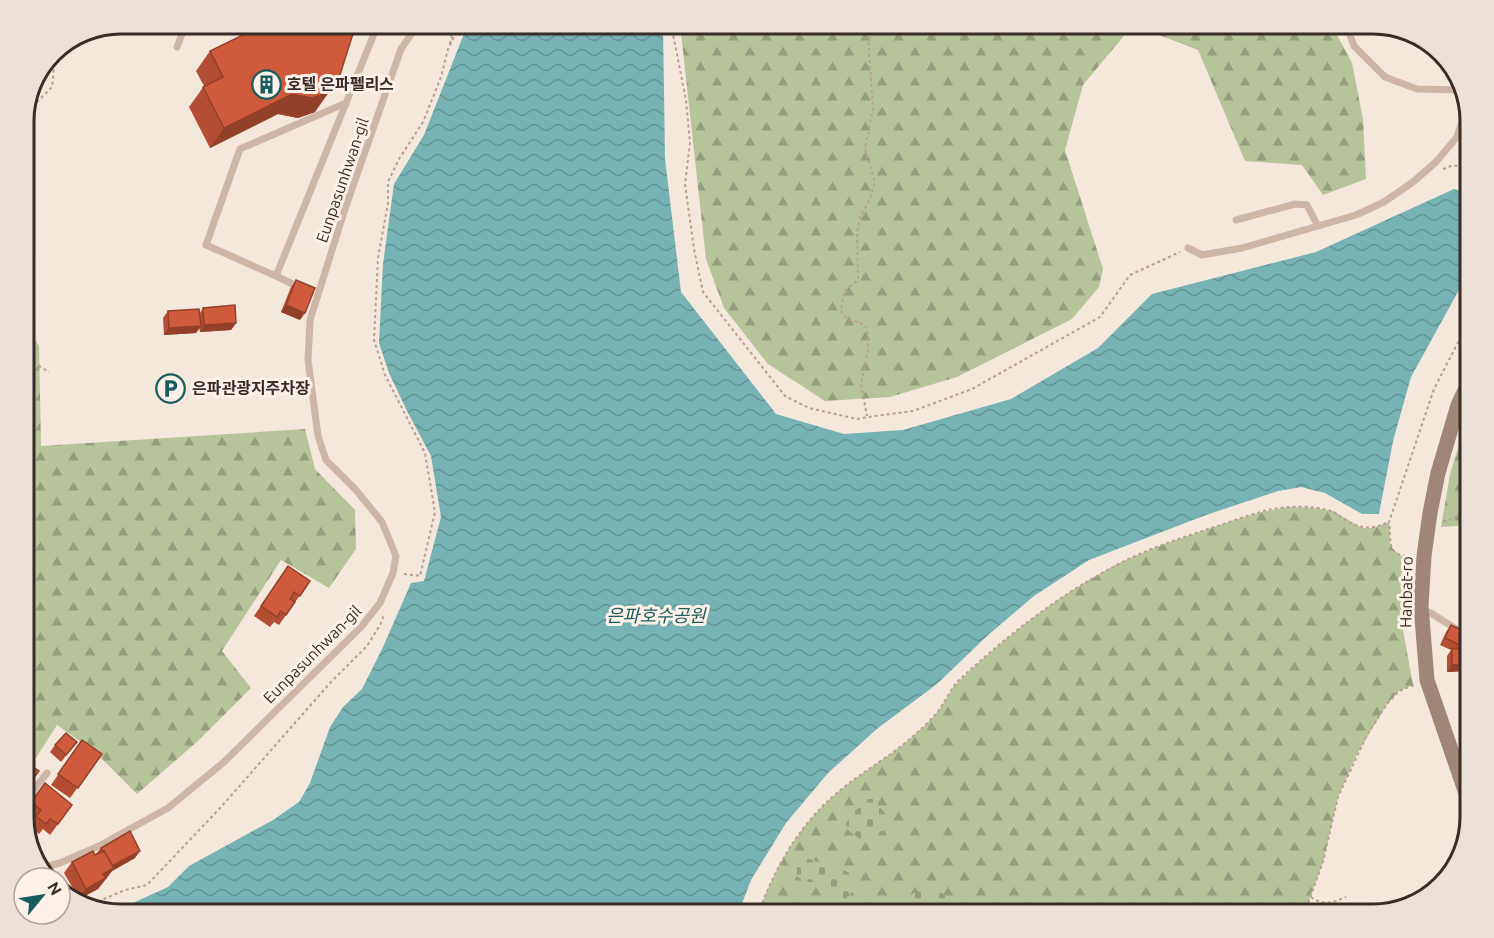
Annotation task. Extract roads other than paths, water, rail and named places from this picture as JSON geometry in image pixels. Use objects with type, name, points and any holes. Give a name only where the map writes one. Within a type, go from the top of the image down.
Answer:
[{"type":"street","name":"Hanbat-ro","points":[[1460,401],[1438,473],[1429,519],[1424,556],[1422,613],[1427,680],[1460,776]]},
{"type":"lane","points":[[177,47],[182,34]]},
{"type":"lane","points":[[276,276],[374,34]]},
{"type":"lane","name":"Eunpasunhwan-gil","points":[[49,866],[109,840],[168,808],[206,778],[361,627],[380,603],[397,573],[396,556],[382,522],[356,490],[326,460],[318,436],[308,360],[310,320],[345,209],[401,50],[411,34]]},
{"type":"lane","points":[[1350,34],[1354,46],[1385,77],[1417,88],[1454,90]]},
{"type":"lane","points":[[318,296],[206,245],[240,149],[346,103]]},
{"type":"lane","points":[[1188,248],[1202,255],[1213,254],[1242,248],[1356,215],[1384,202],[1413,182],[1436,162],[1457,137],[1460,128]]},
{"type":"lane","points":[[1236,220],[1295,204],[1307,205],[1318,226]]},
{"type":"lane","points":[[1422,613],[1429,612],[1460,631]]},
{"type":"lane","points":[[35,788],[47,773]]},
{"type":"water","name":"은파호수공원","points":[[464,34],[663,34],[665,159],[681,292],[776,414],[844,434],[903,430],[1011,399],[1098,348],[1152,294],[1316,252],[1454,189],[1460,191],[1460,288],[1411,377],[1393,441],[1379,514],[1362,514],[1325,493],[1301,487],[1278,491],[1206,515],[1089,560],[1034,596],[987,636],[937,684],[878,728],[828,773],[786,823],[751,880],[742,904],[131,904],[168,887],[189,866],[273,820],[299,802],[310,783],[330,727],[343,707],[362,689],[411,583],[424,581],[441,517],[431,456],[389,373],[379,343],[383,264],[394,184],[424,135]]},
{"type":"place","name":"호텔 은파펠리스","points":[[266,84]]},
{"type":"place","name":"은파관광지주차장","points":[[171,388]]}]
